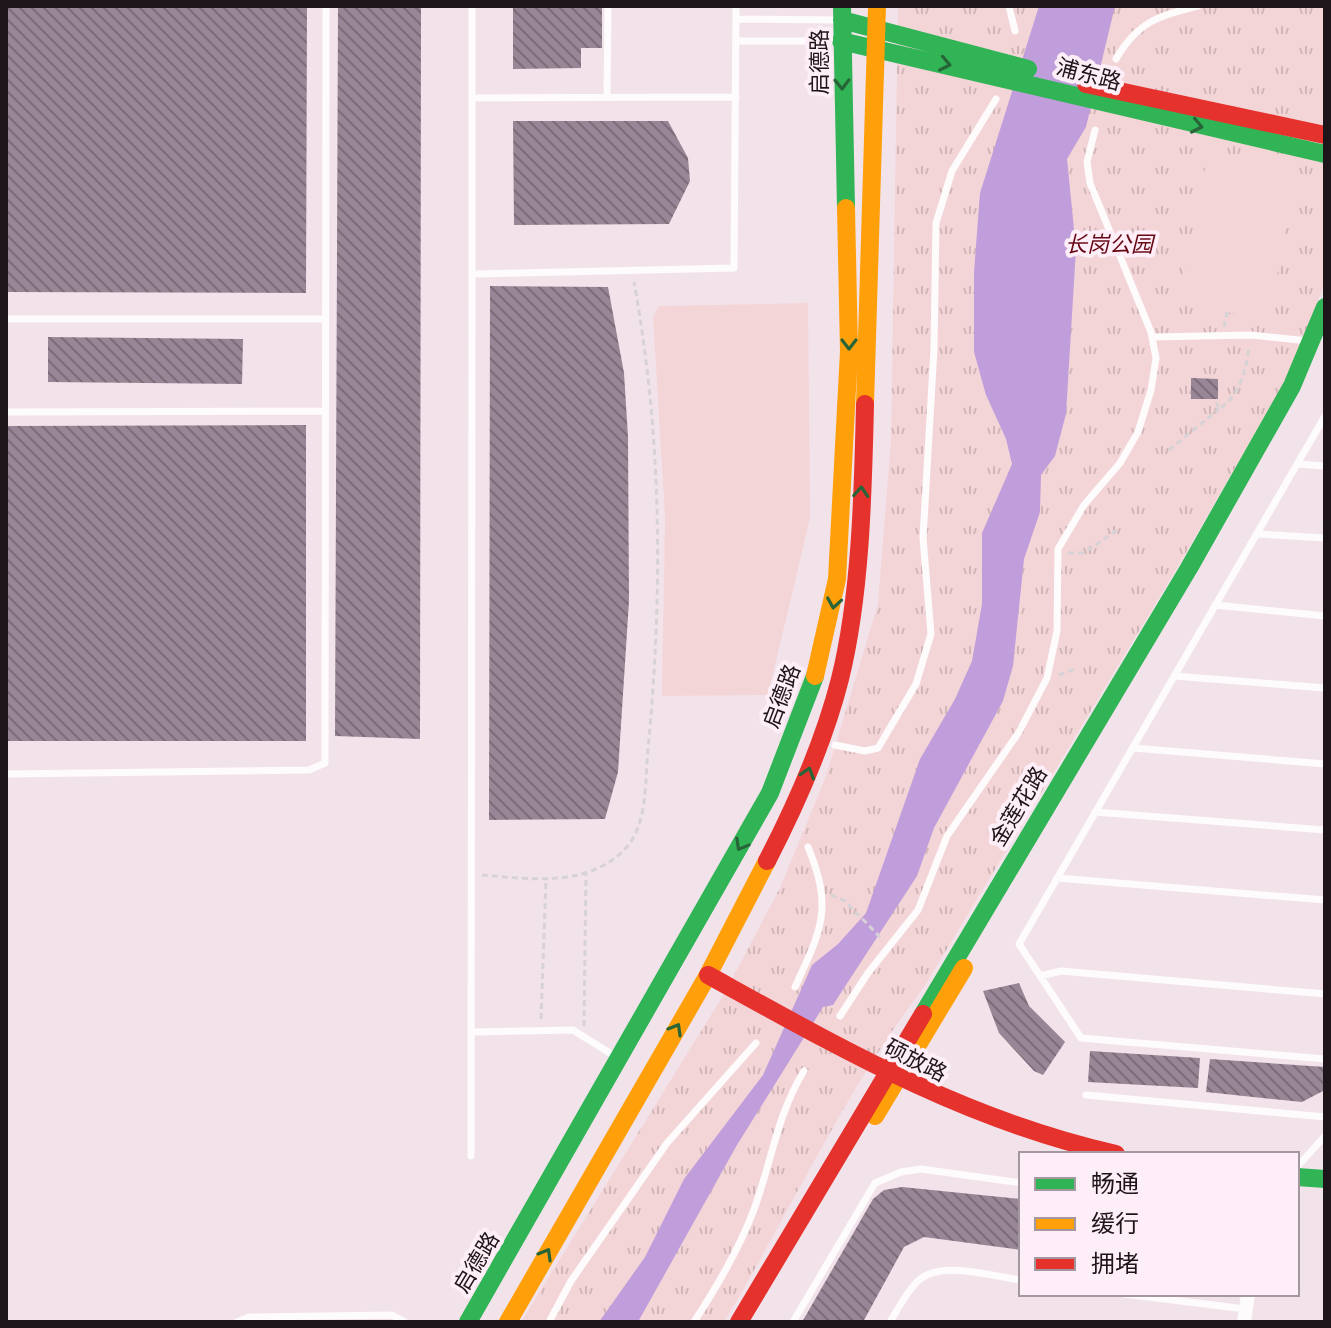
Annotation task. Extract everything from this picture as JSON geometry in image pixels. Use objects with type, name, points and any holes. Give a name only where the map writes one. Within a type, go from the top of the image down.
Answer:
[{"type":"street","points":[[508,1322],[708,975],[800,797],[840,679],[852,606],[864,450],[877,6]]},
{"type":"street","name":"浦东路","points":[[842,13],[877,28],[1098,87],[1325,135]]},
{"type":"street","name":"启德路","points":[[468,1322],[621,1060],[770,793],[818,669],[833,612],[849,351],[842,13]]},
{"type":"street","name":"浦东路","points":[[841,41],[1325,154]]},
{"type":"street","name":"金莲花路","points":[[739,1322],[892,1076],[1224,526],[1318,342],[1325,307]]},
{"type":"street","name":"硕放路","points":[[708,975],[892,1076],[1010,1129],[1108,1152]]},
{"type":"street","name":"金莲花路","points":[[753,1322],[892,1076]]},
{"type":"street","points":[[1299,1177],[1325,1179]]},
{"type":"lane","points":[[6,774],[309,770],[325,763],[323,319],[326,6]]},
{"type":"lane","points":[[471,1156],[472,6]]},
{"type":"lane","points":[[607,97],[608,6]]},
{"type":"lane","points":[[472,274],[734,268],[736,6]]},
{"type":"lane","points":[[1009,6],[1015,31]]},
{"type":"lane","points":[[1116,59],[1126,42],[1153,17],[1198,6]]},
{"type":"lane","points":[[736,19],[842,13]]},
{"type":"lane","points":[[736,41],[841,41]]},
{"type":"lane","points":[[472,98],[736,97]]},
{"type":"lane","points":[[835,745],[865,751],[878,748],[916,684],[928,647],[931,623],[923,530],[934,349],[936,223],[952,171],[996,99]]},
{"type":"lane","points":[[840,1016],[868,973],[918,910],[947,836],[1019,732],[1047,678],[1057,631],[1058,552],[1084,505],[1120,463],[1138,432],[1155,369],[1152,337],[1090,183],[1087,162],[1095,130]]},
{"type":"lane","points":[[6,319],[323,319]]},
{"type":"lane","points":[[1152,337],[1222,334],[1318,342]]},
{"type":"lane","points":[[6,412],[324,411]]},
{"type":"lane","points":[[1325,416],[1019,944],[1081,1038],[1325,1059]]},
{"type":"lane","points":[[1298,464],[1325,466]]},
{"type":"lane","points":[[1258,534],[1325,538]]},
{"type":"lane","points":[[1215,605],[1325,616]]},
{"type":"lane","points":[[1174,676],[1325,688]]},
{"type":"lane","points":[[1133,748],[1325,764]]},
{"type":"lane","points":[[1095,812],[1325,830]]},
{"type":"lane","points":[[795,987],[822,918],[822,882],[808,847]]},
{"type":"lane","points":[[1057,878],[1325,900]]},
{"type":"lane","points":[[1040,976],[1061,971],[1325,994]]},
{"type":"lane","points":[[471,1032],[573,1030],[621,1060]]},
{"type":"lane","points":[[549,1322],[571,1281],[667,1143],[756,1043]]},
{"type":"lane","points":[[694,1322],[728,1269],[753,1212],[784,1110],[804,1071]]},
{"type":"lane","points":[[1086,1095],[1325,1117]]},
{"type":"lane","points":[[1299,1165],[1325,1136]]},
{"type":"lane","points":[[793,1322],[875,1183],[901,1172],[921,1169],[1019,1183]]},
{"type":"lane","points":[[890,1322],[916,1282],[930,1273],[944,1270],[1019,1280]]},
{"type":"lane","points":[[1141,1296],[1246,1308]]},
{"type":"lane","points":[[237,1322],[249,1317],[377,1315],[392,1315],[405,1322]]},
{"type":"lane","points":[[370,1322],[377,1315]]},
{"type":"path","points":[[471,874],[546,879],[586,874],[612,860],[636,833],[643,797],[654,686],[656,467],[649,374],[632,270]]},
{"type":"path","points":[[1222,334],[1227,312]]},
{"type":"path","points":[[1169,450],[1228,404],[1241,379],[1251,335]]},
{"type":"path","points":[[1216,402],[1219,409]]},
{"type":"path","points":[[1058,552],[1084,553],[1120,528]]},
{"type":"path","points":[[1047,678],[1077,668]]},
{"type":"path","points":[[584,1036],[586,874]]},
{"type":"path","points":[[541,1030],[546,879]]},
{"type":"path","points":[[823,896],[835,894],[878,937],[893,945]]},
{"type":"green space","name":"长岗公园","points":[[898,6],[1325,6],[1325,283],[1287,378],[1174,573],[924,987],[869,1067],[724,1322],[521,1322],[724,994],[780,888],[826,776],[878,604],[891,440]]},
{"type":"green space","points":[[1208,154],[1298,171],[1268,320],[1178,303]]},
{"type":"green space","points":[[808,303],[810,518],[768,695],[662,696],[665,516],[653,317],[659,306]]},
{"type":"shaded area","points":[[1039,6],[1115,6],[1086,127],[1067,159],[1076,249],[1066,414],[1055,456],[1041,475],[1040,512],[1024,559],[1013,666],[1003,701],[934,828],[917,876],[833,1005],[823,1007],[737,1145],[638,1322],[599,1322],[645,1257],[684,1179],[763,1075],[812,965],[838,944],[866,913],[920,759],[955,699],[972,661],[982,604],[982,533],[1012,464],[1006,439],[986,395],[974,352],[974,272],[980,193]]},
{"type":"building","points":[[6,6],[307,6],[306,293],[6,292]]},
{"type":"building","points":[[338,6],[421,6],[420,739],[335,736]]},
{"type":"building","points":[[513,6],[602,7],[602,48],[581,48],[581,68],[513,69]]},
{"type":"building","points":[[513,121],[668,121],[688,158],[690,181],[669,224],[514,225]]},
{"type":"building","points":[[490,286],[608,287],[624,373],[628,437],[629,601],[618,772],[605,819],[489,820]]},
{"type":"building","points":[[48,337],[243,339],[242,384],[48,382]]},
{"type":"building","points":[[1191,378],[1218,379],[1218,399],[1191,399]]},
{"type":"building","points":[[306,425],[306,741],[6,741],[6,426]]},
{"type":"building","points":[[1019,983],[1029,1006],[1065,1042],[1043,1075],[1034,1071],[999,1033],[983,991]]},
{"type":"building","points":[[1090,1051],[1200,1058],[1198,1088],[1088,1082]]},
{"type":"building","points":[[1210,1059],[1325,1067],[1325,1090],[1302,1102],[1206,1092]]},
{"type":"building","points":[[902,1187],[1019,1199],[1019,1250],[924,1237],[904,1247],[863,1322],[802,1322],[873,1199],[884,1190]]},
{"type":"traffic: fast","points":[[842,6],[846,208]]},
{"type":"traffic: fast","points":[[842,20],[1028,69]]},
{"type":"traffic: fast","points":[[841,41],[1325,154]]},
{"type":"traffic: fast","points":[[923,1014],[1189,568],[1292,386],[1325,307]]},
{"type":"traffic: fast","points":[[468,1322],[770,793],[815,676]]},
{"type":"traffic: fast","points":[[1299,1177],[1325,1179]]},
{"type":"traffic: slow","points":[[865,404],[877,6]]},
{"type":"traffic: slow","points":[[815,676],[837,579],[849,351],[846,208]]},
{"type":"traffic: slow","points":[[508,1322],[708,975],[767,861]]},
{"type":"traffic: slow","points":[[875,1116],[964,968]]},
{"type":"traffic: jam","points":[[1086,84],[1325,135]]},
{"type":"traffic: jam","points":[[767,861],[818,749],[840,679],[860,543],[865,404]]},
{"type":"traffic: jam","points":[[708,975],[906,1080],[1007,1122],[1108,1152]]},
{"type":"traffic: jam","points":[[739,1322],[923,1014]]}]
